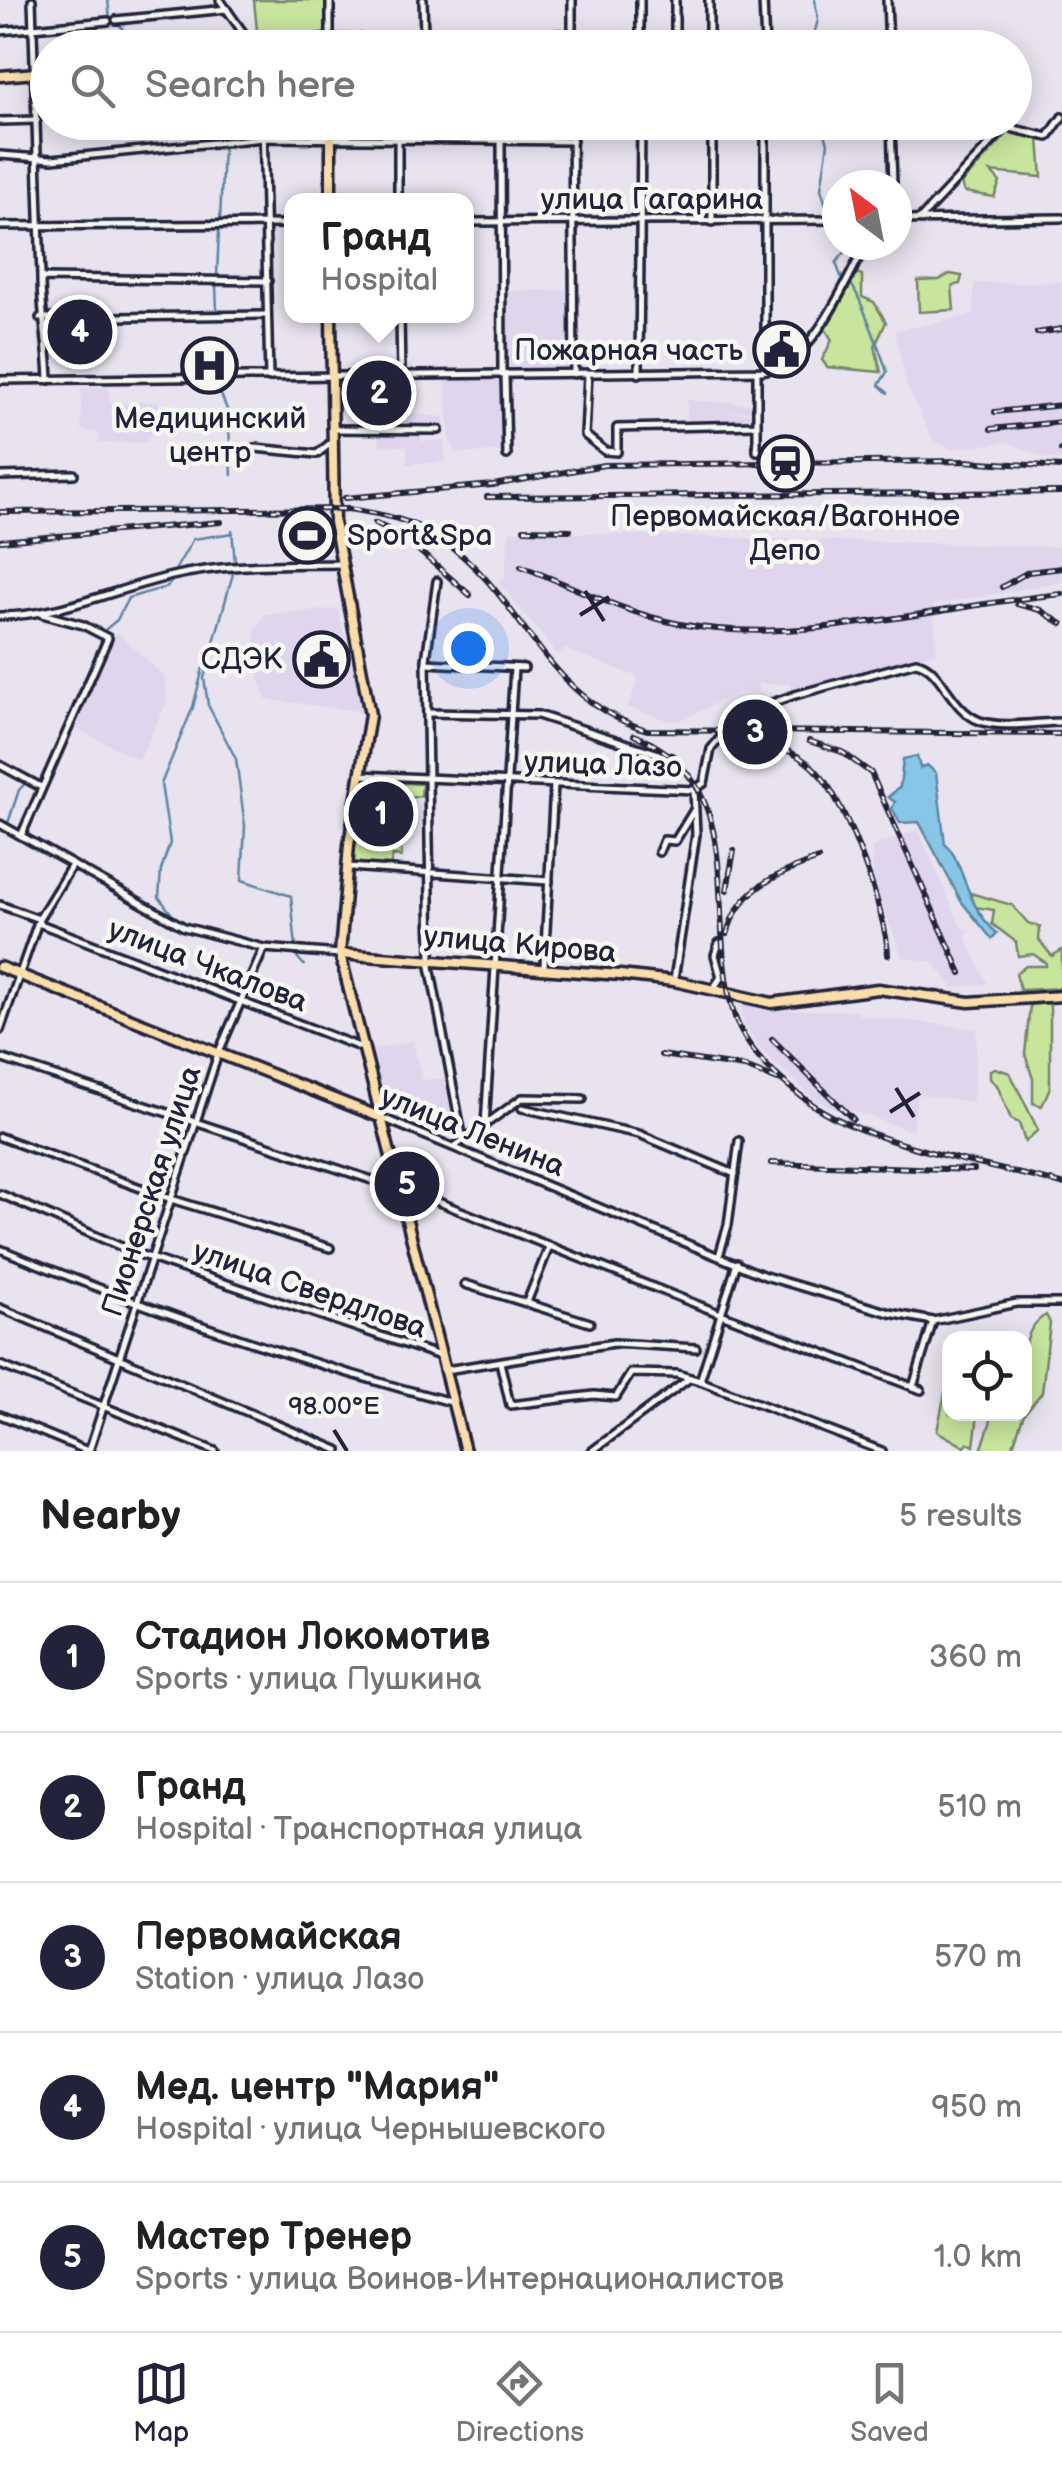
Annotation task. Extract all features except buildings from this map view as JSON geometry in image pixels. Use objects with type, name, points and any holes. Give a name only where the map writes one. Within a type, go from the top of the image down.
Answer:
[{"type":"main road","points":[[0,76],[30,73]]},
{"type":"main road","points":[[331,140],[331,193]]},
{"type":"main road","points":[[331,323],[332,492],[370,706],[347,867],[340,954],[466,1451]]},
{"type":"main road","name":"улица Кирова","points":[[340,954],[544,966],[674,981],[772,1003],[878,989],[969,1002],[1062,996]]},
{"type":"main road","name":"улица Ленина","points":[[0,968],[378,1116]]},
{"type":"street","points":[[32,0],[34,29]]},
{"type":"street","points":[[220,0],[242,30]]},
{"type":"street","points":[[330,0],[330,30]]},
{"type":"street","points":[[423,0],[424,30]]},
{"type":"street","points":[[572,0],[572,30]]},
{"type":"street","points":[[640,0],[640,30]]},
{"type":"street","points":[[675,0],[675,30]]},
{"type":"street","points":[[709,0],[709,30]]},
{"type":"street","points":[[763,0],[764,30]]},
{"type":"street","points":[[887,0],[888,30]]},
{"type":"street","points":[[0,31],[228,9]]},
{"type":"street","points":[[1032,133],[1048,137],[1062,117]]},
{"type":"street","points":[[0,121],[30,120]]},
{"type":"street","points":[[39,140],[40,318],[48,330],[49,380]]},
{"type":"street","points":[[0,155],[52,160],[245,140]]},
{"type":"street","points":[[264,140],[269,378]]},
{"type":"street","points":[[398,140],[398,193]]},
{"type":"street","points":[[501,140],[507,455]]},
{"type":"street","points":[[572,140],[574,374]]},
{"type":"street","points":[[639,374],[641,140]]},
{"type":"street","points":[[712,140],[712,222]]},
{"type":"street","points":[[765,140],[766,370]]},
{"type":"street","points":[[891,140],[892,170]]},
{"type":"street","points":[[920,219],[994,140]]},
{"type":"street","points":[[912,219],[1062,218]]},
{"type":"street","name":"улица Гагарина","points":[[474,222],[822,220]]},
{"type":"street","points":[[0,226],[284,224]]},
{"type":"street","points":[[0,380],[756,372],[799,354],[857,260]]},
{"type":"street","points":[[41,282],[268,280]]},
{"type":"street","points":[[40,318],[268,316]]},
{"type":"street","points":[[400,323],[400,376]]},
{"type":"street","points":[[756,372],[758,452],[788,451]]},
{"type":"street","points":[[588,374],[585,435],[604,450],[617,452],[618,428],[757,425]]},
{"type":"street","points":[[332,430],[439,430]]},
{"type":"street","points":[[255,448],[317,454],[332,442]]},
{"type":"street","points":[[0,476],[74,474]]},
{"type":"street","points":[[0,616],[39,613],[200,570],[342,564]]},
{"type":"street","points":[[438,580],[426,663],[430,958],[463,1140]]},
{"type":"street","points":[[21,836],[108,638],[83,624],[39,613]]},
{"type":"street","name":"улица Лазо","points":[[360,775],[694,790],[703,785],[711,749],[745,712],[916,662],[930,668],[956,705],[984,722],[1062,722]]},
{"type":"street","points":[[426,663],[524,668]]},
{"type":"street","points":[[485,1125],[514,668]]},
{"type":"street","points":[[428,714],[538,715],[671,758]]},
{"type":"street","points":[[0,764],[39,786]]},
{"type":"street","points":[[544,966],[554,785]]},
{"type":"street","points":[[674,981],[695,847],[694,790]]},
{"type":"street","points":[[659,852],[664,840],[675,840],[696,808]]},
{"type":"street","name":"улица Кирова","points":[[0,824],[184,927],[264,948],[340,954]]},
{"type":"street","points":[[0,1030],[16,974],[38,921],[72,865]]},
{"type":"street","points":[[347,867],[549,882]]},
{"type":"street","name":"улица Чкалова","points":[[0,904],[362,1048]]},
{"type":"street","points":[[713,989],[721,976],[715,955],[719,943]]},
{"type":"street","name":"Пионерская улица","points":[[89,1451],[218,1054],[264,948]]},
{"type":"street","points":[[0,1058],[398,1191],[922,1390]]},
{"type":"street","points":[[545,1096],[550,1114]]},
{"type":"street","points":[[454,1146],[522,1098],[583,1099]]},
{"type":"street","points":[[522,1108],[639,1134],[735,1174]]},
{"type":"street","name":"улица Ленина","points":[[378,1116],[814,1292],[933,1321]]},
{"type":"street","points":[[0,1137],[171,1199],[330,1248]]},
{"type":"street","points":[[719,1256],[739,1142]]},
{"type":"street","name":"улица Свердлова","points":[[0,1194],[153,1260],[440,1356]]},
{"type":"street","points":[[527,1302],[549,1247]]},
{"type":"street","points":[[0,1248],[138,1306],[244,1344],[452,1402]]},
{"type":"street","points":[[700,1381],[737,1263]]},
{"type":"street","points":[[465,1284],[590,1322]]},
{"type":"street","points":[[913,1387],[933,1321],[1017,1303],[1062,1304]]},
{"type":"street","points":[[0,1308],[338,1450]]},
{"type":"street","name":"улица Свердлова","points":[[443,1370],[614,1342],[696,1348]]},
{"type":"street","points":[[500,1361],[510,1405],[594,1395],[616,1397],[631,1373],[690,1378],[882,1451]]},
{"type":"street","points":[[0,1365],[215,1451]]},
{"type":"street","points":[[592,1451],[690,1378]]},
{"type":"street","points":[[0,1415],[89,1451]]},
{"type":"shaded area","points":[[1062,282],[1062,460],[1047,459],[1008,442],[950,449],[933,440],[907,387],[895,331],[974,315],[974,283]]},
{"type":"shaded area","points":[[566,290],[568,366],[506,368],[505,291]]},
{"type":"shaded area","points":[[502,379],[503,452],[457,453],[450,443],[445,380]]},
{"type":"shaded area","points":[[109,387],[110,404],[159,401],[160,420],[146,443],[99,443],[98,433],[81,430],[81,388]]},
{"type":"shaded area","points":[[389,400],[390,412],[444,417],[444,430],[422,431],[421,441],[444,441],[446,462],[407,464],[407,446],[379,446],[379,433],[364,433],[367,401]]},
{"type":"shaded area","points":[[687,400],[753,404],[753,411],[719,412],[754,413],[754,422],[687,422]]},
{"type":"shaded area","points":[[509,531],[1062,547],[1062,582],[933,605],[937,652],[794,694],[790,684],[758,684],[758,693],[739,692],[679,721],[670,721],[627,707],[638,681],[635,676],[565,649],[558,655],[498,582],[505,576]]},
{"type":"shaded area","points":[[338,609],[364,712],[265,699],[255,660],[255,630],[265,614]]},
{"type":"shaded area","points":[[117,632],[164,676],[168,700],[139,760],[73,727]]},
{"type":"shaded area","points":[[918,829],[961,927],[970,931],[965,936],[987,983],[953,988],[933,962],[902,957],[873,880],[871,848]]},
{"type":"shaded area","points":[[741,1004],[757,1005],[757,1009],[858,1011],[859,1015],[977,1029],[973,1102],[918,1094],[912,1131],[849,1110],[845,1114],[814,1099],[762,1051],[743,1023]]},
{"type":"shaded area","points":[[413,1041],[422,1080],[447,1078],[456,1133],[451,1137],[384,1112],[368,1050]]},
{"type":"green space","points":[[254,0],[328,0],[326,30],[257,30]]},
{"type":"green space","points":[[1039,139],[1042,177],[991,172],[1000,182],[994,197],[964,192],[961,184],[1002,140]]},
{"type":"green space","points":[[854,272],[862,275],[862,297],[874,302],[886,322],[875,346],[881,372],[827,367],[822,360],[832,340],[823,325]]},
{"type":"green space","points":[[950,274],[962,276],[960,284],[952,286],[954,310],[919,312],[918,281],[939,280]]},
{"type":"green space","points":[[364,781],[422,784],[421,796],[404,799],[401,857],[393,856],[390,866],[350,862]]},
{"type":"green space","points":[[970,893],[1012,905],[1028,923],[1040,927],[1039,940],[1052,956],[1062,950],[1062,988],[1020,990],[1016,973],[1026,966],[1046,963],[1033,954],[1018,956],[1016,942],[992,924],[994,910],[975,907]]},
{"type":"green space","points":[[1050,1003],[1050,1087],[1042,1106],[1033,1103],[1033,1079],[1025,1054],[1030,1005]]},
{"type":"green space","points":[[990,1070],[1010,1073],[1038,1130],[1025,1142],[1019,1123],[1011,1119],[997,1085],[990,1079]]},
{"type":"green space","points":[[1046,1315],[1050,1323],[1042,1392],[1032,1404],[1031,1331]]},
{"type":"green space","points":[[942,1407],[942,1421],[977,1421],[974,1446],[968,1443],[965,1447],[937,1431]]},
{"type":"green space","points":[[991,1421],[1022,1421],[1011,1451],[981,1451]]},
{"type":"water","points":[[917,756],[920,768],[927,765],[936,773],[945,844],[978,910],[997,933],[992,939],[961,901],[919,822],[900,823],[892,808],[895,802],[888,797],[900,787],[903,759]]},
{"type":"waterway","points":[[108,0],[110,19]]},
{"type":"waterway","points":[[815,0],[815,30]]},
{"type":"waterway","points":[[114,22],[122,30]]},
{"type":"waterway","points":[[824,170],[827,140]]},
{"type":"waterway","points":[[220,222],[223,147]]},
{"type":"waterway","points":[[822,182],[822,192]]},
{"type":"waterway","points":[[217,275],[219,230]]},
{"type":"waterway","points":[[838,260],[842,279]]},
{"type":"waterway","points":[[850,283],[885,365],[887,372],[879,385],[888,393]]},
{"type":"waterway","points":[[216,285],[217,312]]},
{"type":"waterway","points":[[218,387],[228,412],[232,475]]},
{"type":"waterway","points":[[232,530],[235,563]]},
{"type":"waterway","points":[[174,572],[193,539],[233,533]]},
{"type":"waterway","points":[[234,570],[204,678],[208,705],[236,759],[245,826],[242,880],[291,896],[296,948]]},
{"type":"waterway","points":[[106,629],[117,620],[128,598],[167,587],[174,579]]},
{"type":"waterway","points":[[49,766],[104,635]]},
{"type":"waterway","points":[[173,916],[159,897],[161,870],[170,843],[161,784],[193,707],[203,668]]},
{"type":"waterway","points":[[8,823],[19,790],[27,781]]},
{"type":"waterway","points":[[296,956],[304,965]]},
{"type":"railway","points":[[1037,333],[1062,329]]},
{"type":"railway","points":[[995,412],[1062,405]]},
{"type":"railway","points":[[991,429],[1062,422]]},
{"type":"railway","points":[[345,498],[493,485],[604,465],[963,461],[1062,467]]},
{"type":"railway","points":[[487,497],[1062,492]]},
{"type":"railway","points":[[0,512],[348,509],[409,523],[442,540],[470,563],[557,671],[582,695],[611,715],[647,730],[1062,734]]},
{"type":"railway","points":[[0,541],[221,522]]},
{"type":"railway","points":[[375,523],[402,536],[470,595]]},
{"type":"railway","points":[[524,529],[570,530]]},
{"type":"railway","points":[[521,566],[640,614],[727,630],[823,628],[1062,594]]},
{"type":"railway","points":[[1002,587],[1028,572],[1062,568]]},
{"type":"railway","points":[[1017,604],[1040,610],[1062,624]]},
{"type":"railway","points":[[634,735],[672,757],[696,786],[710,820],[718,858],[726,979],[740,1030],[766,1065],[809,1102],[863,1130],[931,1152],[1062,1184]]},
{"type":"railway","points":[[752,741],[798,756],[831,790],[864,861],[881,914],[888,955]]},
{"type":"railway","points":[[809,741],[842,752],[871,773],[961,973]]},
{"type":"railway","points":[[727,890],[734,850]]},
{"type":"railway","points":[[727,934],[741,905],[762,884],[818,859]]},
{"type":"railway","points":[[772,1039],[853,1119]]},
{"type":"railway","points":[[661,1055],[745,1067],[778,1080]]},
{"type":"railway","points":[[771,1163],[974,1170]]},
{"type":"place","name":"Мед. центр \"Мария\"","points":[[80,332]]},
{"type":"place","name":"Пожарная часть","points":[[782,350]]},
{"type":"place","name":"Медицинский центр","points":[[210,366]]},
{"type":"place","name":"Гранд","points":[[379,393]]},
{"type":"place","name":"Первомайская/Вагонное Депо","points":[[785,463]]},
{"type":"place","name":"Sport&Spa","points":[[308,535]]},
{"type":"place","name":"СДЭК","points":[[321,659]]},
{"type":"place","name":"Первомайская","points":[[755,732]]},
{"type":"place","name":"Стадион Локомотив","points":[[381,814]]},
{"type":"place","name":"Мастер Тренер","points":[[407,1184]]}]
